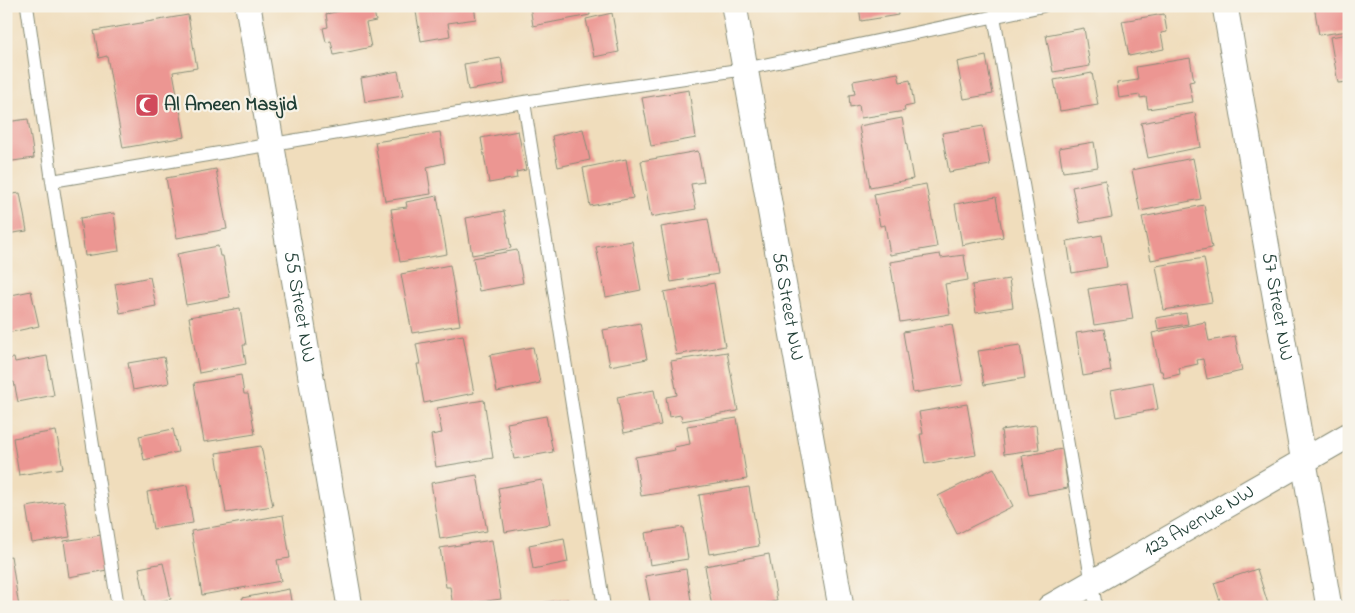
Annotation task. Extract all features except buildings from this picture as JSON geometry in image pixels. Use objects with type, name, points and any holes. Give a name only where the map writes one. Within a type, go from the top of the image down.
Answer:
[{"type":"street","name":"55 Street NW","points":[[248,6],[350,607]]},
{"type":"street","name":"56 Street NW","points":[[734,6],[841,607]]},
{"type":"street","name":"57 Street NW","points":[[1225,6],[1328,607]]},
{"type":"street","name":"123 Avenue NW","points":[[1050,607],[1094,595],[1349,435]]},
{"type":"lane","points":[[27,6],[118,607]]},
{"type":"lane","points":[[52,181],[524,102],[745,69],[1043,6]]},
{"type":"lane","points":[[994,16],[1094,595]]},
{"type":"lane","points":[[524,102],[604,607]]},
{"type":"place","name":"Al Ameen Masjid","points":[[147,105]]}]
